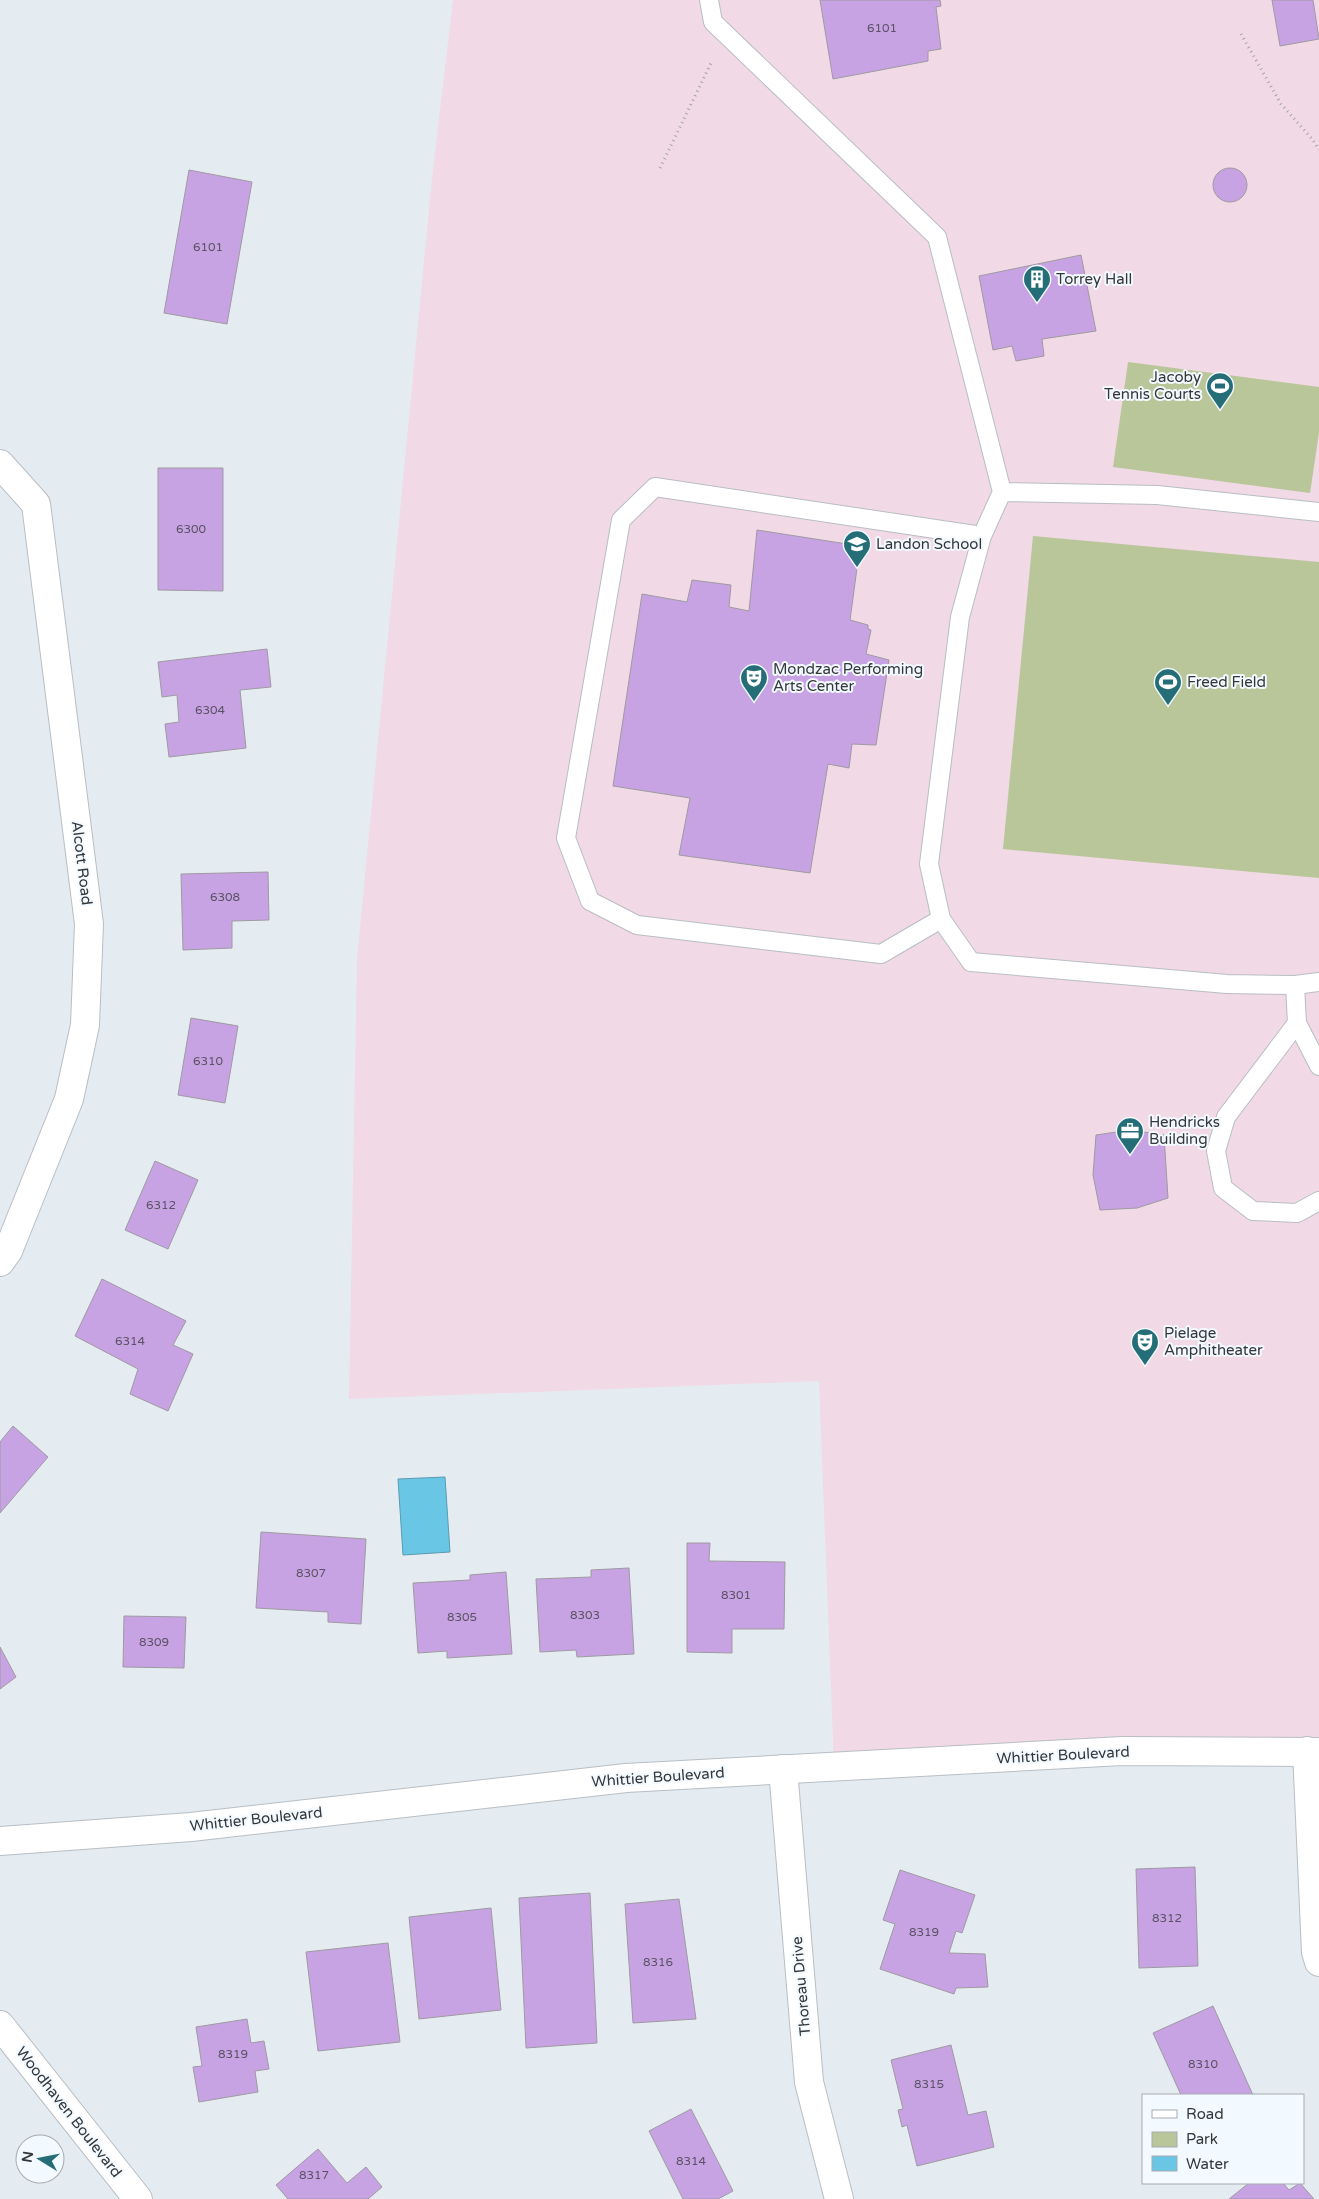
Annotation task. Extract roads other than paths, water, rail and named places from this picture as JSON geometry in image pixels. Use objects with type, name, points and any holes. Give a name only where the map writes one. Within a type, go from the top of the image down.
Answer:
[{"type":"street","name":"Alcott Road","points":[[0,464],[36,504],[89,924],[85,1024],[69,1099],[8,1250],[0,1262]]},
{"type":"street","name":"Whittier Boulevard","points":[[0,1841],[191,1827],[626,1778],[1122,1751],[1313,1751]]},
{"type":"street","points":[[1313,1751],[1316,1952],[1319,1962]]},
{"type":"street","name":"Thoreau Drive","points":[[783,1769],[809,2082],[839,2199]]},
{"type":"street","name":"Woodhaven Boulevard","points":[[0,2025],[138,2199]]},
{"type":"lane","points":[[709,0],[713,22],[937,238],[1002,492],[982,536],[960,617],[929,864],[941,919],[971,962],[1227,984],[1294,985],[1319,982]]},
{"type":"lane","points":[[941,919],[881,954],[637,925],[590,901],[566,838],[621,520],[655,487],[982,536]]},
{"type":"lane","points":[[1002,492],[1157,495],[1319,512]]},
{"type":"lane","points":[[1294,985],[1297,1023],[1319,1066]]},
{"type":"lane","points":[[1297,1023],[1226,1117],[1216,1150],[1223,1188],[1253,1211],[1297,1213],[1319,1201]]},
{"type":"water","points":[[445,1477],[450,1552],[403,1555],[398,1479]]},
{"type":"place","name":"Torrey Hall","points":[[1037,303]]},
{"type":"place","name":"Jacoby Tennis Courts","points":[[1220,410]]},
{"type":"place","name":"Landon School","points":[[857,568]]},
{"type":"place","name":"Mondzac Performing Arts Center","points":[[754,702]]},
{"type":"place","name":"Freed Field","points":[[1168,706]]},
{"type":"place","name":"Hendricks Building","points":[[1130,1155]]},
{"type":"place","name":"Pielage Amphitheater","points":[[1145,1366]]}]
